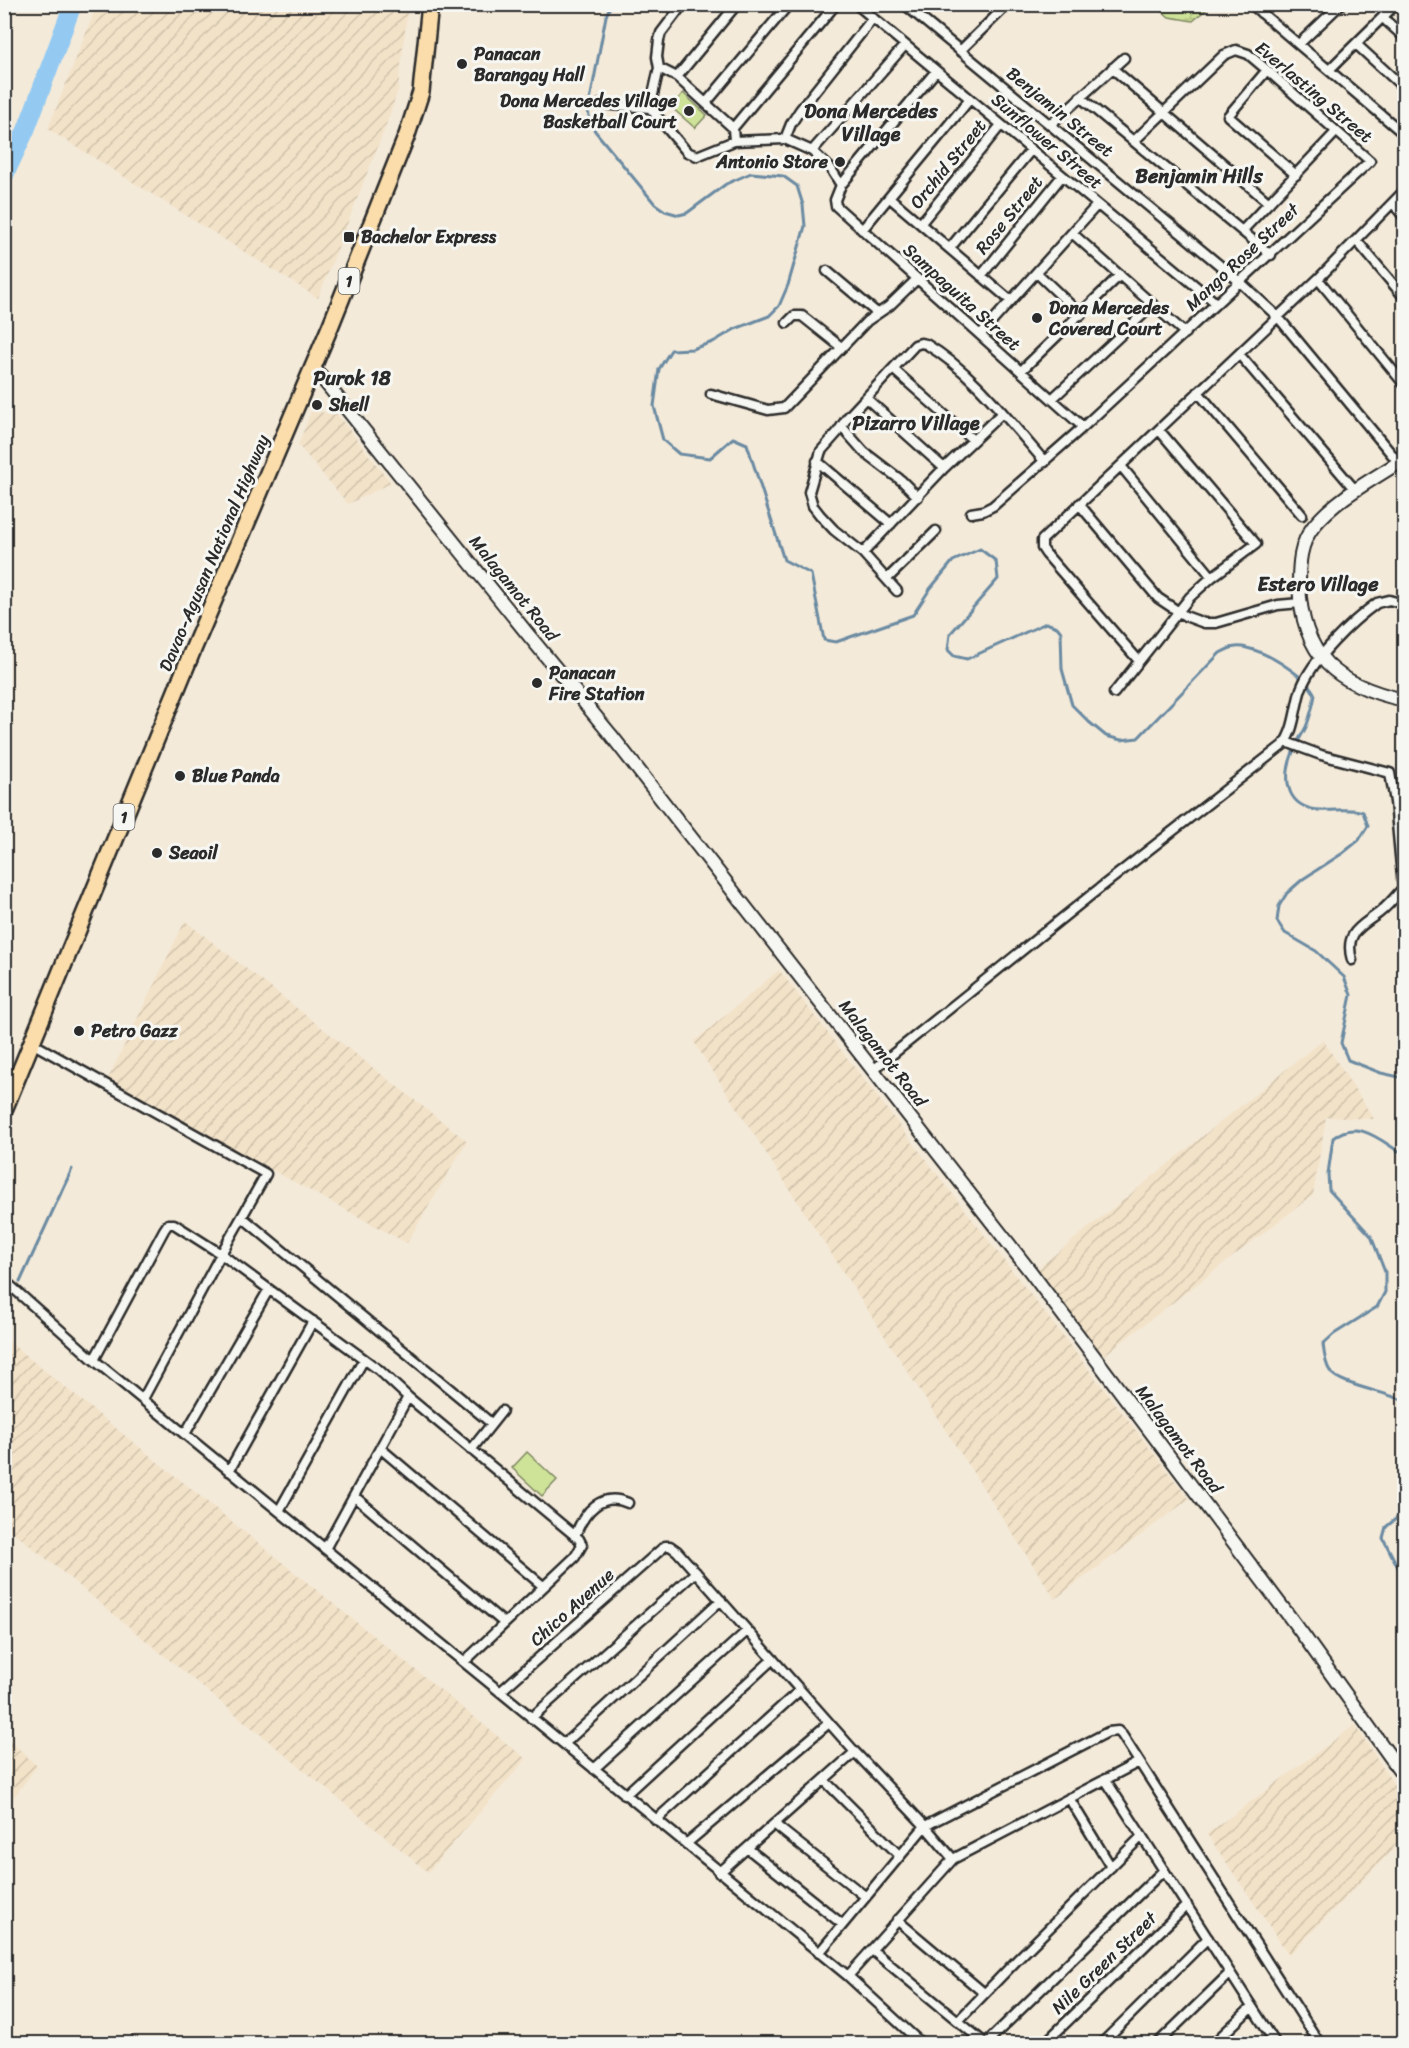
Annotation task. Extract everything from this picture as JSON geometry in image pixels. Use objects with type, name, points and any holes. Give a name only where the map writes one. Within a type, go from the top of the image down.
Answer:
[{"type":"highway","name":"Davao-Agusan National Highway","points":[[4,1110],[192,652],[314,368],[415,113],[425,66],[430,4]]},
{"type":"street","points":[[650,108],[659,68],[657,48],[661,33],[682,4]]},
{"type":"street","points":[[677,77],[737,4]]},
{"type":"street","points":[[706,103],[789,4]]},
{"type":"street","points":[[734,141],[734,128],[836,4]]},
{"type":"street","name":"Sunflower Street","points":[[856,4],[1216,303]]},
{"type":"street","name":"Benjamin Street","points":[[903,4],[1240,282],[1278,317],[1402,461]]},
{"type":"street","points":[[960,51],[1008,4]]},
{"type":"street","points":[[1251,4],[1404,132]]},
{"type":"street","points":[[1261,13],[1270,4]]},
{"type":"street","points":[[1299,44],[1341,4]]},
{"type":"street","points":[[1329,70],[1396,4]]},
{"type":"street","points":[[785,139],[800,110],[873,18]]},
{"type":"street","points":[[1383,18],[1404,37]]},
{"type":"street","points":[[1356,44],[1404,88]]},
{"type":"street","points":[[812,151],[905,45]]},
{"type":"street","name":"Everlasting Street","points":[[1165,112],[1224,55],[1236,50],[1248,54],[1370,161]]},
{"type":"street","points":[[1050,125],[1124,58]]},
{"type":"street","points":[[659,68],[677,77],[734,128]]},
{"type":"street","points":[[1112,68],[1269,203]]},
{"type":"street","points":[[1267,70],[1228,116],[1296,175]]},
{"type":"street","points":[[601,104],[650,108],[692,155],[703,155],[734,141],[785,139],[812,151],[831,169],[842,185],[936,71]]},
{"type":"street","points":[[1080,97],[1271,255]]},
{"type":"street","points":[[862,230],[970,99]]},
{"type":"street","points":[[1134,141],[1165,112]]},
{"type":"street","name":"Orchid Street","points":[[921,223],[1001,125]]},
{"type":"street","points":[[1242,231],[1336,132]]},
{"type":"street","points":[[950,248],[1031,150]]},
{"type":"street","name":"Mango Rose Street","points":[[971,513],[993,506],[1044,462],[1271,255],[1370,161]]},
{"type":"street","name":"Rose Street","points":[[981,276],[1062,176]]},
{"type":"street","name":"Sampaguita Street","points":[[842,185],[835,200],[836,206],[1083,427]]},
{"type":"street","points":[[1139,661],[1042,548],[1041,543],[1044,537],[1318,279],[1404,191]]},
{"type":"street","points":[[890,198],[1011,301]]},
{"type":"street","points":[[1393,203],[1404,217]]},
{"type":"street","points":[[980,335],[1097,205]]},
{"type":"street","points":[[1072,234],[1185,333]]},
{"type":"street","points":[[1357,241],[1404,297]]},
{"type":"street","points":[[827,271],[877,314]]},
{"type":"street","points":[[1037,273],[1081,315]]},
{"type":"street","points":[[1021,371],[1081,315],[1119,275]]},
{"type":"street","points":[[711,394],[768,410],[784,408],[867,321],[889,306],[917,279]]},
{"type":"street","points":[[1318,279],[1404,384]]},
{"type":"street","points":[[1052,399],[1154,305]]},
{"type":"street","points":[[787,323],[794,316],[802,316],[841,347]]},
{"type":"street","points":[[897,591],[863,553],[834,530],[813,506],[809,497],[809,485],[821,451],[915,345],[926,344],[963,372],[990,398],[1044,462]]},
{"type":"street","points":[[1239,354],[1356,491]]},
{"type":"street","name":"Malagamot Road","points":[[314,368],[519,625],[611,735],[873,1070],[1136,1410],[1404,1776]]},
{"type":"street","points":[[893,369],[973,440]]},
{"type":"street","points":[[1198,392],[1302,514]]},
{"type":"street","points":[[866,398],[944,468]]},
{"type":"street","points":[[863,553],[944,468],[1002,413]]},
{"type":"street","points":[[842,427],[864,452],[902,481],[918,497]]},
{"type":"street","points":[[1114,693],[1177,612],[1212,577],[1256,544],[1160,430]]},
{"type":"street","points":[[817,461],[891,524]]},
{"type":"street","points":[[1402,461],[1356,491],[1327,513],[1312,528],[1304,543],[1299,571],[1300,603],[1308,633],[1320,656],[1347,681],[1370,691],[1404,700]]},
{"type":"street","points":[[1121,466],[1212,577]]},
{"type":"street","points":[[1079,504],[1158,598],[1177,612],[1211,624],[1278,605],[1300,603]]},
{"type":"street","points":[[887,579],[936,531]]},
{"type":"street","points":[[873,1070],[1008,961],[1288,743],[1306,677],[1320,656],[1377,603],[1389,600],[1404,604]]},
{"type":"street","points":[[1288,743],[1302,749],[1390,773],[1404,887],[1382,911],[1355,931],[1349,943],[1352,960]]},
{"type":"street","points":[[32,1043],[266,1174],[220,1254],[143,1399]]},
{"type":"street","points":[[242,1217],[491,1423]]},
{"type":"street","points":[[94,1360],[168,1224],[181,1227],[364,1359],[581,1541],[580,1550],[464,1662]]},
{"type":"street","points":[[4,1280],[94,1360],[719,1873],[848,1976],[922,2043]]},
{"type":"street","points":[[185,1434],[269,1289]]},
{"type":"street","points":[[229,1471],[313,1321]]},
{"type":"street","points":[[279,1511],[364,1359]]},
{"type":"street","points":[[325,1549],[408,1397]]},
{"type":"street","points":[[471,1450],[502,1411]]},
{"type":"street","points":[[380,1449],[543,1586]]},
{"type":"street","points":[[354,1496],[504,1623]]},
{"type":"street","points":[[575,1536],[586,1514],[607,1498],[618,1498],[628,1503]]},
{"type":"street","name":"Chico Avenue","points":[[500,1692],[665,1546],[673,1548],[696,1572]]},
{"type":"street","points":[[531,1718],[696,1572],[953,1859]]},
{"type":"street","points":[[564,1744],[720,1600]]},
{"type":"street","points":[[594,1769],[747,1630]]},
{"type":"street","points":[[625,1795],[773,1659]]},
{"type":"street","points":[[656,1820],[800,1690]]},
{"type":"street","points":[[686,1844],[829,1723]]},
{"type":"street","points":[[819,1953],[925,1826],[1108,1732],[1118,1731],[1320,2043]]},
{"type":"street","points":[[719,1873],[855,1752]]},
{"type":"street","points":[[848,1976],[953,1859],[1139,1762]]},
{"type":"street","points":[[1105,1779],[1273,2042]]},
{"type":"street","points":[[824,1780],[900,1856]]},
{"type":"street","points":[[1069,1798],[1111,1867]]},
{"type":"street","points":[[774,1824],[866,1897]]},
{"type":"street","points":[[959,2020],[1142,1836]]},
{"type":"street","points":[[747,1848],[842,1924]]},
{"type":"street","points":[[872,1950],[986,2043],[1164,1870]]},
{"type":"street","name":"Nile Green Street","points":[[1044,2043],[1187,1905]]},
{"type":"street","points":[[897,1920],[984,1993]]},
{"type":"street","points":[[1101,2043],[1208,1938]]},
{"type":"street","points":[[1157,2043],[1230,1972]]},
{"type":"street","points":[[1213,2043],[1252,2007]]},
{"type":"shaded area","points":[[97,5],[408,5],[398,90],[318,298],[48,129]]},
{"type":"shaded area","points":[[311,412],[336,413],[391,483],[348,504],[298,445]]},
{"type":"shaded area","points":[[185,921],[467,1141],[407,1243],[107,1081]]},
{"type":"shaded area","points":[[779,970],[1189,1499],[1055,1599],[694,1042]]},
{"type":"shaded area","points":[[1323,1040],[1374,1119],[1326,1117],[1313,1195],[1103,1356],[1037,1269]]},
{"type":"shaded area","points":[[4,1338],[526,1759],[428,1872],[5,1525]]},
{"type":"shaded area","points":[[1355,1725],[1404,1800],[1404,1838],[1289,1955],[1207,1834]]},
{"type":"shaded area","points":[[4,1735],[37,1766],[5,1809],[4,1809]]},
{"type":"green space","points":[[1155,5],[1210,6],[1193,21],[1169,17]]},
{"type":"green space","name":"Dona Mercedes Village Basketball Court","points":[[683,93],[707,115],[695,128],[671,107]]},
{"type":"green space","points":[[527,1452],[557,1480],[542,1496],[512,1468]]},
{"type":"waterway","points":[[4,177],[26,130],[73,4]]},
{"type":"waterway","points":[[611,4],[606,16],[588,111],[590,121],[595,131],[655,204],[665,211],[679,215],[687,213],[726,184],[751,173],[783,176],[797,186],[803,205],[805,226],[788,285],[779,306],[769,316],[735,329],[713,342],[692,349],[671,350],[659,369],[654,406],[663,440],[679,454],[710,458],[733,438],[747,444],[784,560],[811,574],[824,640],[836,642],[913,615],[930,589],[953,561],[980,549],[996,561],[998,579],[950,634],[948,650],[954,656],[967,659],[1046,623],[1057,627],[1061,632],[1062,669],[1072,705],[1106,736],[1121,740],[1138,738],[1220,653],[1226,650],[1239,647],[1255,650],[1295,673],[1315,695],[1306,727],[1290,760],[1288,768],[1290,792],[1300,804],[1315,810],[1363,812],[1368,826],[1359,840],[1287,893],[1279,906],[1277,921],[1285,933],[1316,951],[1344,977],[1351,995],[1341,1043],[1348,1060],[1381,1073],[1404,1078]]},
{"type":"waterway","points":[[1404,1149],[1398,1151],[1375,1136],[1358,1130],[1350,1130],[1333,1138],[1328,1174],[1329,1190],[1371,1236],[1385,1272],[1385,1292],[1377,1307],[1334,1334],[1323,1344],[1327,1365],[1335,1376],[1404,1401]]},
{"type":"waterway","points":[[20,1282],[72,1169]]},
{"type":"waterway","points":[[1404,1512],[1386,1527],[1383,1538],[1404,1579]]},
{"type":"place","name":"Panacan Barangay Hall","points":[[462,64]]},
{"type":"place","name":"Dona Mercedes Village Basketball Court","points":[[689,111]]},
{"type":"place","name":"Antonio Store","points":[[840,162]]},
{"type":"place","name":"Bachelor Express","points":[[349,237]]},
{"type":"place","name":"Dona Mercedes Covered Court","points":[[1037,318]]},
{"type":"place","name":"Shell","points":[[317,405]]},
{"type":"place","name":"Panacan Fire Station","points":[[537,683]]},
{"type":"place","name":"Blue Panda","points":[[180,776]]},
{"type":"place","name":"Seaoil","points":[[157,853]]},
{"type":"place","name":"Petro Gazz","points":[[79,1031]]},
{"type":"district","name":"Dona Mercedes Village","points":[[871,122]]},
{"type":"district","name":"Benjamin Hills","points":[[1199,176]]},
{"type":"district","name":"Purok 18","points":[[352,378]]},
{"type":"district","name":"Pizarro Village","points":[[916,423]]},
{"type":"district","name":"Estero Village","points":[[1318,584]]}]
